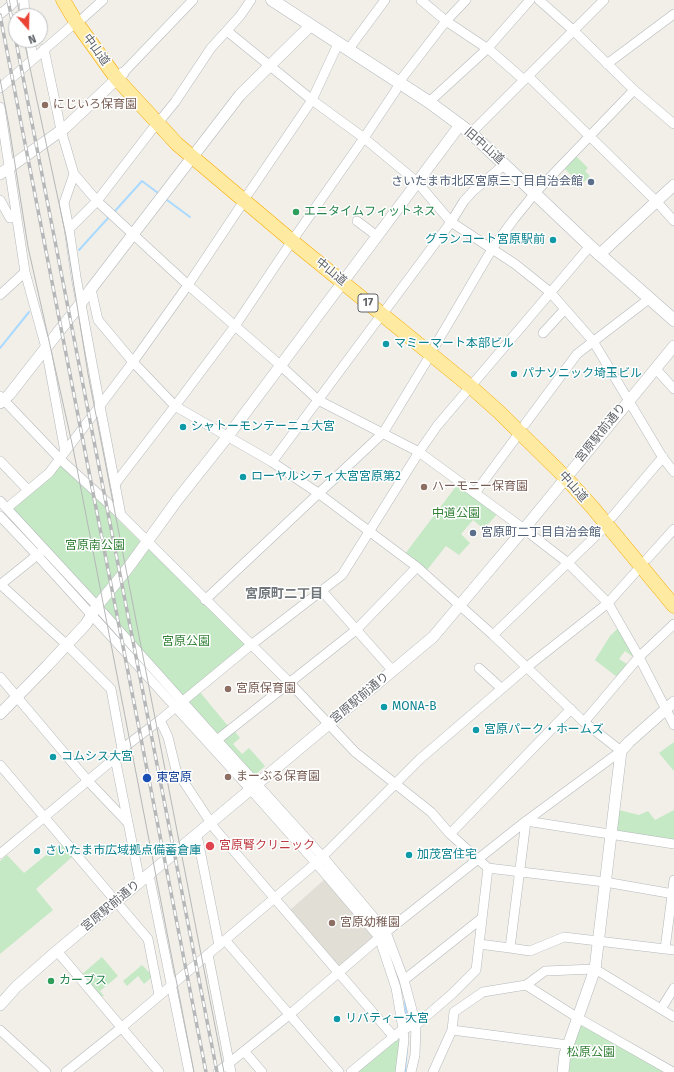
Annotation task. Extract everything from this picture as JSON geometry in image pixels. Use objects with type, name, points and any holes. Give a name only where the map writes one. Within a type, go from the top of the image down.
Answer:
[{"type":"highway","name":"中山道","points":[[63,0],[120,76],[160,121],[195,154],[433,350],[522,428],[540,438],[568,474],[644,562],[674,593]]},
{"type":"highway","name":"中山道","points":[[72,0],[79,20]]},
{"type":"highway","name":"中山道","points":[[644,562],[674,606]]},
{"type":"main road","name":"旧中山道","points":[[272,0],[429,102],[471,133],[599,255],[674,320]]},
{"type":"street","points":[[0,14],[16,0]]},
{"type":"street","points":[[0,88],[33,58],[103,0]]},
{"type":"street","points":[[4,170],[61,130],[120,76],[193,0]]},
{"type":"street","points":[[70,229],[97,201],[175,102],[211,48],[240,16],[251,0]]},
{"type":"street","points":[[7,508],[49,473],[133,362],[188,285],[312,100],[343,47],[386,0]]},
{"type":"street","points":[[421,0],[446,21],[526,78],[590,136],[656,201],[674,221]]},
{"type":"street","points":[[115,484],[176,406],[235,326],[294,237],[364,138],[396,90],[399,82],[446,21],[466,0]]},
{"type":"street","points":[[429,102],[487,49],[530,0]]},
{"type":"street","points":[[539,0],[574,31],[634,90],[674,124]]},
{"type":"street","points":[[471,133],[604,0]]},
{"type":"street","points":[[608,64],[674,14]]},
{"type":"street","points":[[310,26],[240,95],[46,348],[9,395],[1,400],[62,455],[147,542],[289,682],[355,752],[431,812],[450,834],[488,868],[605,882],[673,894]]},
{"type":"street","points":[[227,31],[312,100],[364,138],[417,182],[451,222],[515,264],[550,292],[593,341],[662,457],[674,472]]},
{"type":"street","points":[[31,48],[33,58]]},
{"type":"street","points":[[44,49],[61,130],[74,174],[97,201],[134,233],[188,285],[318,400],[419,452],[568,563],[608,603],[639,656],[665,710],[674,725]]},
{"type":"street","points":[[205,600],[383,433],[492,249],[535,193],[634,90]]},
{"type":"street","points":[[0,107],[4,170],[16,217],[25,272],[46,348],[62,455]]},
{"type":"street","points":[[0,714],[17,698],[66,645],[94,611],[228,436],[460,125]]},
{"type":"street","points":[[272,462],[473,191],[505,164]]},
{"type":"street","points":[[74,174],[64,203],[70,229],[81,303],[121,515]]},
{"type":"street","points":[[599,255],[674,185]]},
{"type":"street","points":[[0,200],[10,218],[16,217]]},
{"type":"street","points":[[357,221],[377,236]]},
{"type":"street","points":[[0,854],[115,758],[122,749],[160,720],[251,645],[342,575],[437,426],[590,246]]},
{"type":"street","points":[[0,295],[25,272]]},
{"type":"street","points":[[90,289],[98,320],[133,362],[176,406],[272,462],[318,493],[417,567],[493,635],[584,722],[621,751]]},
{"type":"street","points":[[475,493],[577,354],[650,298]]},
{"type":"street","points":[[543,333],[565,309]]},
{"type":"street","name":"宮原駅前通り","points":[[0,1005],[16,987],[57,951],[433,637],[674,346]]},
{"type":"street","points":[[655,368],[674,389]]},
{"type":"street","points":[[493,635],[610,521],[662,457]]},
{"type":"street","points":[[0,461],[28,490]]},
{"type":"street","points":[[0,501],[40,552]]},
{"type":"street","points":[[0,516],[40,552],[254,787],[383,934],[404,980],[408,1027],[404,1040],[400,1072]]},
{"type":"street","points":[[66,1072],[122,1028],[171,984],[319,860],[397,784],[420,759],[501,688],[608,603],[674,529]]},
{"type":"street","points":[[40,552],[0,584],[111,689],[122,749]]},
{"type":"street","points":[[217,740],[356,630],[417,567]]},
{"type":"street","points":[[322,591],[393,671]]},
{"type":"street","points":[[584,722],[639,656],[674,624]]},
{"type":"street","points":[[478,668],[501,688]]},
{"type":"street","points":[[0,676],[17,698],[88,780],[128,823]]},
{"type":"street","points":[[218,1072],[289,1015],[383,934],[526,821],[621,751],[674,702]]},
{"type":"street","points":[[179,704],[217,740],[254,787]]},
{"type":"street","points":[[450,834],[570,709]]},
{"type":"street","points":[[160,720],[168,737],[176,770],[211,823],[274,899],[394,1037]]},
{"type":"street","points":[[563,1072],[565,1054],[595,969],[621,751]]},
{"type":"street","points":[[115,758],[128,823],[144,878],[171,984],[189,1072]]},
{"type":"street","points":[[0,765],[148,939],[159,995]]},
{"type":"street","points":[[526,821],[674,844]]},
{"type":"street","points":[[510,948],[526,821]]},
{"type":"street","points":[[197,835],[222,942],[339,1072]]},
{"type":"street","points":[[351,1072],[394,1037],[452,994],[476,970],[488,868]]},
{"type":"street","points":[[480,944],[530,951],[564,937],[670,949],[674,880]]},
{"type":"street","points":[[404,980],[482,918]]},
{"type":"street","points":[[383,934],[396,988],[415,1055],[411,1072]]},
{"type":"street","points":[[57,951],[159,1072]]},
{"type":"street","points":[[208,954],[231,1072]]},
{"type":"street","points":[[433,1072],[452,1030],[454,1012],[483,992],[526,986],[545,971],[595,969],[674,1017]]},
{"type":"street","points":[[526,986],[578,1018],[673,1072]]},
{"type":"street","points":[[661,1009],[674,988]]},
{"type":"street","points":[[0,1030],[46,1072]]},
{"type":"street","points":[[452,1030],[568,1045]]},
{"type":"street","points":[[244,1051],[262,1072]]},
{"type":"shaded area","name":"宮原幼稚園","points":[[325,879],[375,936],[339,967],[290,910]]},
{"type":"green space","points":[[575,155],[588,168],[585,171],[590,176],[581,185],[563,167]]},
{"type":"green space","name":"宮原南公園","points":[[62,465],[142,543],[97,601],[12,510]]},
{"type":"green space","name":"中道公園","points":[[457,485],[497,514],[484,529],[473,520],[461,534],[470,543],[459,555],[446,546],[427,570],[405,554]]},
{"type":"green space","name":"宮原公園","points":[[149,549],[245,645],[183,696],[103,608]]},
{"type":"green space","points":[[619,627],[633,654],[633,657],[625,651],[619,659],[627,664],[617,677],[595,660],[610,636]]},
{"type":"green space","points":[[199,691],[228,726],[218,734],[215,734],[188,701]]},
{"type":"green space","points":[[232,728],[240,738],[233,744],[242,754],[249,748],[265,766],[253,777],[221,741]]},
{"type":"green space","points":[[674,742],[674,771],[659,753]]},
{"type":"green space","points":[[619,810],[639,815],[648,811],[655,820],[674,810],[674,841],[616,833]]},
{"type":"green space","points":[[61,843],[72,857],[36,889],[53,910],[0,954],[0,861],[7,855],[24,873]]},
{"type":"green space","points":[[102,957],[118,976],[100,991],[104,996],[100,997],[81,975]]},
{"type":"green space","points":[[142,965],[153,976],[153,980],[151,978],[144,984],[138,976],[127,986],[123,981]]},
{"type":"green space","name":"松原公園","points":[[582,1024],[664,1072],[569,1072],[570,1052]]},
{"type":"green space","points":[[401,1034],[399,1072],[356,1072]]},
{"type":"waterway","points":[[115,211],[142,181],[158,193]]},
{"type":"waterway","points":[[167,200],[190,217]]},
{"type":"waterway","points":[[79,250],[109,217]]},
{"type":"waterway","points":[[0,348],[29,312]]},
{"type":"waterway","points":[[405,1001],[407,1024]]},
{"type":"waterway","points":[[405,1072],[407,1048]]},
{"type":"tram line","points":[[17,0],[18,8]]},
{"type":"tram line","points":[[26,48],[66,236],[88,374],[224,1072]]},
{"type":"tram line","points":[[0,79],[28,247],[73,448],[194,1072]]},
{"type":"railway","points":[[8,0],[217,1072]]},
{"type":"railway","points":[[0,15],[206,1072]]},
{"type":"place","name":"にじいろ保育園","points":[[45,105]]},
{"type":"place","name":"さいたま市北区宮原三丁目自治会館","points":[[591,182]]},
{"type":"place","name":"エニタイムフィットネス","points":[[296,212]]},
{"type":"place","name":"グランコート宮原駅前","points":[[553,240]]},
{"type":"place","name":"マミーマート本部ビル","points":[[386,344]]},
{"type":"place","name":"パナソニック埼玉ビル","points":[[514,374]]},
{"type":"place","name":"シャトーモンテーニュ大宮","points":[[183,427]]},
{"type":"place","name":"ローヤルシティ大宮宮原第2","points":[[243,477]]},
{"type":"place","name":"ハーモニー保育園","points":[[424,487]]},
{"type":"place","name":"宮原町二丁目自治会館","points":[[473,533]]},
{"type":"place","name":"宮原保育園","points":[[228,689]]},
{"type":"place","name":"MONA-B","points":[[384,707]]},
{"type":"place","name":"宮原パーク・ホームズ","points":[[476,730]]},
{"type":"place","name":"コムシス大宮","points":[[53,757]]},
{"type":"place","name":"まーぶる保育園","points":[[228,777]]},
{"type":"place","name":"東宮原","points":[[147,778]]},
{"type":"place","name":"宮原腎クリニック","points":[[210,846]]},
{"type":"place","name":"さいたま市広域拠点備蓄倉庫","points":[[37,851]]},
{"type":"place","name":"加茂宮住宅","points":[[409,855]]},
{"type":"place","name":"宮原幼稚園","points":[[332,923]]},
{"type":"place","name":"カーブス","points":[[51,981]]},
{"type":"place","name":"リバティー大宮","points":[[337,1019]]},
{"type":"district","name":"宮原町二丁目","points":[[284,594]]}]
